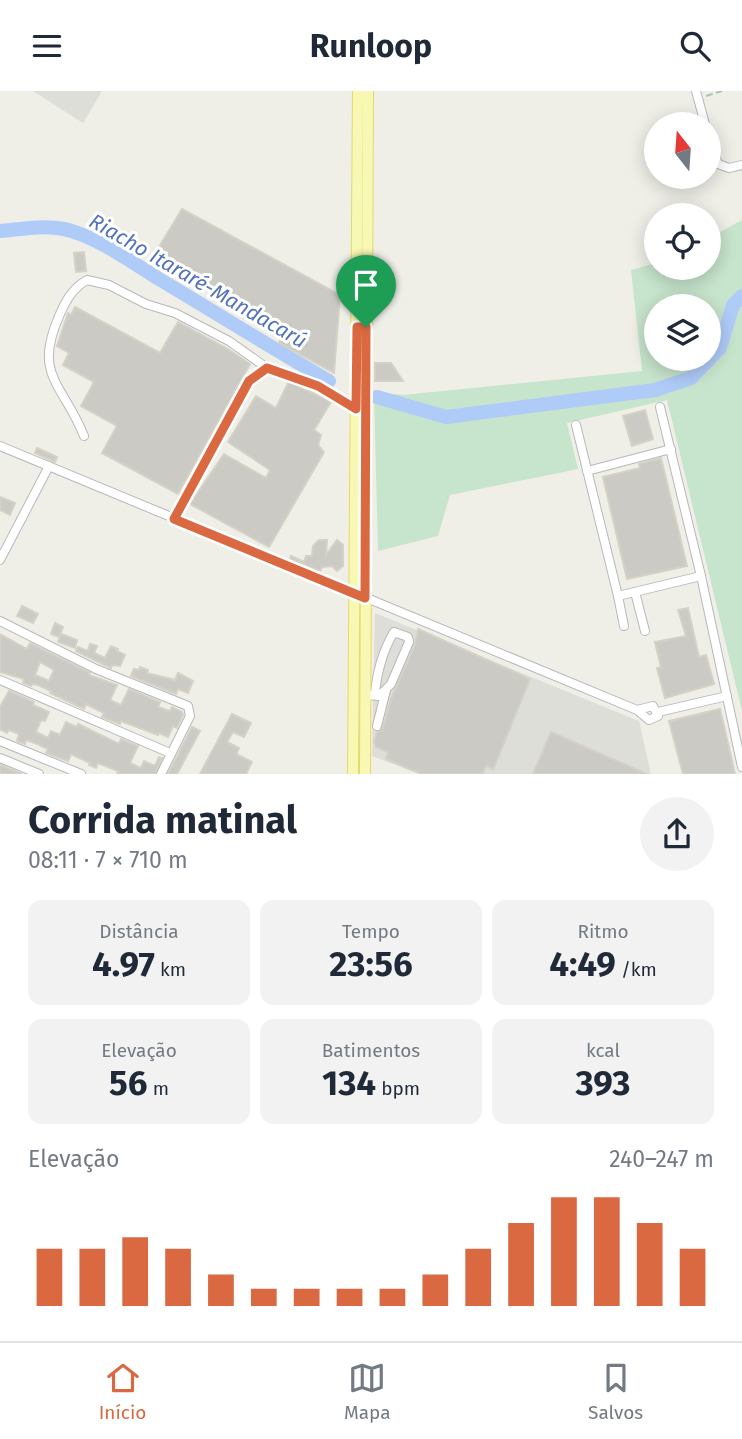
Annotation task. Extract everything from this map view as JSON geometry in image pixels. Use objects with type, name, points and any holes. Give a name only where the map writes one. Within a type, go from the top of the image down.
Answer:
[{"type":"main road","points":[[358,91],[365,598],[370,695],[365,774]]},
{"type":"main road","points":[[361,327],[368,91]]},
{"type":"main road","points":[[353,774],[356,409],[361,352]]},
{"type":"street","points":[[697,95],[702,112]]},
{"type":"street","points":[[721,166],[742,165]]},
{"type":"street","points":[[84,436],[74,412],[56,386],[49,370],[49,345],[64,306],[73,291],[87,280],[108,285],[146,304],[175,313],[229,341],[267,368],[318,386],[356,409]]},
{"type":"street","points":[[174,519],[249,381],[267,368]]},
{"type":"street","points":[[660,407],[701,576],[742,767]]},
{"type":"street","points":[[576,425],[624,626]]},
{"type":"street","points":[[0,446],[637,710],[649,720],[657,718],[658,712],[727,696]]},
{"type":"street","points":[[587,471],[671,449]]},
{"type":"street","points":[[0,560],[49,466]]},
{"type":"street","points":[[618,596],[701,576]]},
{"type":"street","points":[[635,592],[645,631]]},
{"type":"street","points":[[0,621],[96,669],[188,706],[190,716],[161,774]]},
{"type":"street","points":[[396,632],[408,637],[409,642],[391,684],[379,696],[370,695],[388,642],[396,632]]},
{"type":"street","points":[[540,680],[543,671]]},
{"type":"street","points":[[0,680],[170,753]]},
{"type":"street","points":[[377,726],[386,690]]},
{"type":"street","points":[[0,741],[81,774]]},
{"type":"street","points":[[0,758],[39,774]]},
{"type":"path","points":[[697,95],[722,91]]},
{"type":"shaded area","points":[[33,91],[102,91],[83,123]]},
{"type":"shaded area","points":[[375,613],[639,721],[651,774],[419,774],[372,756]]},
{"type":"green space","points":[[742,220],[742,711],[667,400],[567,423],[578,469],[450,495],[438,536],[378,551],[374,392],[403,395],[642,371],[631,270],[644,266],[644,280],[721,280],[721,231]]},
{"type":"building","points":[[182,209],[340,295],[334,373],[279,343],[286,329],[151,260]]},
{"type":"building","points":[[84,252],[86,271],[76,272],[74,253]]},
{"type":"building","points":[[75,307],[160,353],[178,322],[250,364],[178,494],[102,453],[117,426],[81,406],[94,382],[63,365],[69,353],[57,346],[68,313],[71,315]]},
{"type":"building","points":[[375,363],[391,363],[403,381],[375,381]]},
{"type":"building","points":[[289,381],[331,402],[314,430],[321,435],[318,445],[324,452],[269,547],[190,504],[224,454],[266,478],[270,470],[228,442],[256,396],[276,408]]},
{"type":"building","points":[[645,410],[653,439],[632,446],[623,416]]},
{"type":"building","points":[[37,448],[57,457],[55,462],[35,453]]},
{"type":"building","points":[[661,458],[687,566],[627,579],[603,477],[640,468],[639,464]]},
{"type":"building","points":[[0,497],[15,503],[10,515],[0,510]]},
{"type":"building","points":[[319,540],[327,540],[326,555],[337,540],[343,545],[343,566],[337,571],[332,566],[322,567],[320,571],[290,559],[291,556],[304,562],[306,556],[312,556],[313,546]]},
{"type":"building","points":[[22,606],[38,614],[33,623],[17,616]]},
{"type":"building","points":[[688,608],[699,657],[706,655],[714,684],[665,698],[657,668],[661,667],[655,642],[686,636],[678,610]]},
{"type":"building","points":[[55,623],[63,627],[59,637],[51,634]]},
{"type":"building","points":[[418,629],[530,679],[493,770],[486,765],[483,774],[422,774],[386,759],[388,752],[376,747],[374,741],[377,732],[383,728],[391,699],[415,645]]},
{"type":"building","points":[[0,634],[27,649],[30,643],[90,673],[89,675],[117,685],[110,700],[121,705],[129,689],[160,702],[158,707],[170,711],[172,707],[183,715],[177,728],[173,726],[168,737],[159,733],[158,735],[102,717],[104,713],[86,704],[84,709],[38,685],[31,686],[23,683],[24,679],[0,672]],"holes":[[[40,662],[54,670],[49,681],[35,675]]]},
{"type":"building","points":[[61,634],[77,640],[75,648],[58,642]]},
{"type":"building","points":[[90,644],[97,646],[94,653],[105,658],[111,646],[118,649],[117,651],[125,655],[120,666],[112,665],[111,668],[76,651],[78,647],[88,651]]},
{"type":"building","points":[[140,667],[148,670],[147,673],[175,680],[178,673],[193,681],[188,693],[178,689],[176,694],[131,676],[134,669],[139,670]]},
{"type":"building","points":[[9,691],[49,712],[45,721],[41,720],[36,732],[48,738],[51,731],[60,735],[66,722],[77,727],[78,724],[119,744],[121,739],[138,746],[130,763],[141,768],[144,761],[155,766],[159,757],[162,758],[155,774],[117,774],[118,771],[98,763],[96,768],[71,754],[68,761],[46,753],[48,749],[35,743],[17,741],[19,734],[0,729],[0,707]]},
{"type":"building","points":[[720,709],[735,774],[683,774],[669,721]]},
{"type":"building","points":[[232,714],[251,723],[244,737],[233,732],[227,742],[239,748],[236,754],[252,762],[246,774],[200,774]]},
{"type":"building","points":[[192,727],[200,731],[177,774],[168,774]]},
{"type":"building","points":[[551,732],[647,774],[533,774]]},
{"type":"building","points":[[0,765],[22,774],[0,774]]},
{"type":"waterway","name":"Riacho Itararé-Mandacarú","points":[[0,231],[56,228],[99,242],[329,381]]},
{"type":"waterway","name":"Riacho Itararé-Mandacarú","points":[[377,397],[446,417],[655,390],[691,378],[720,348],[733,305],[742,296]]},
{"type":"route","points":[[357,327],[366,327],[365,598],[174,519],[249,381],[267,368],[280,370],[318,386],[356,409],[357,327]]}]
